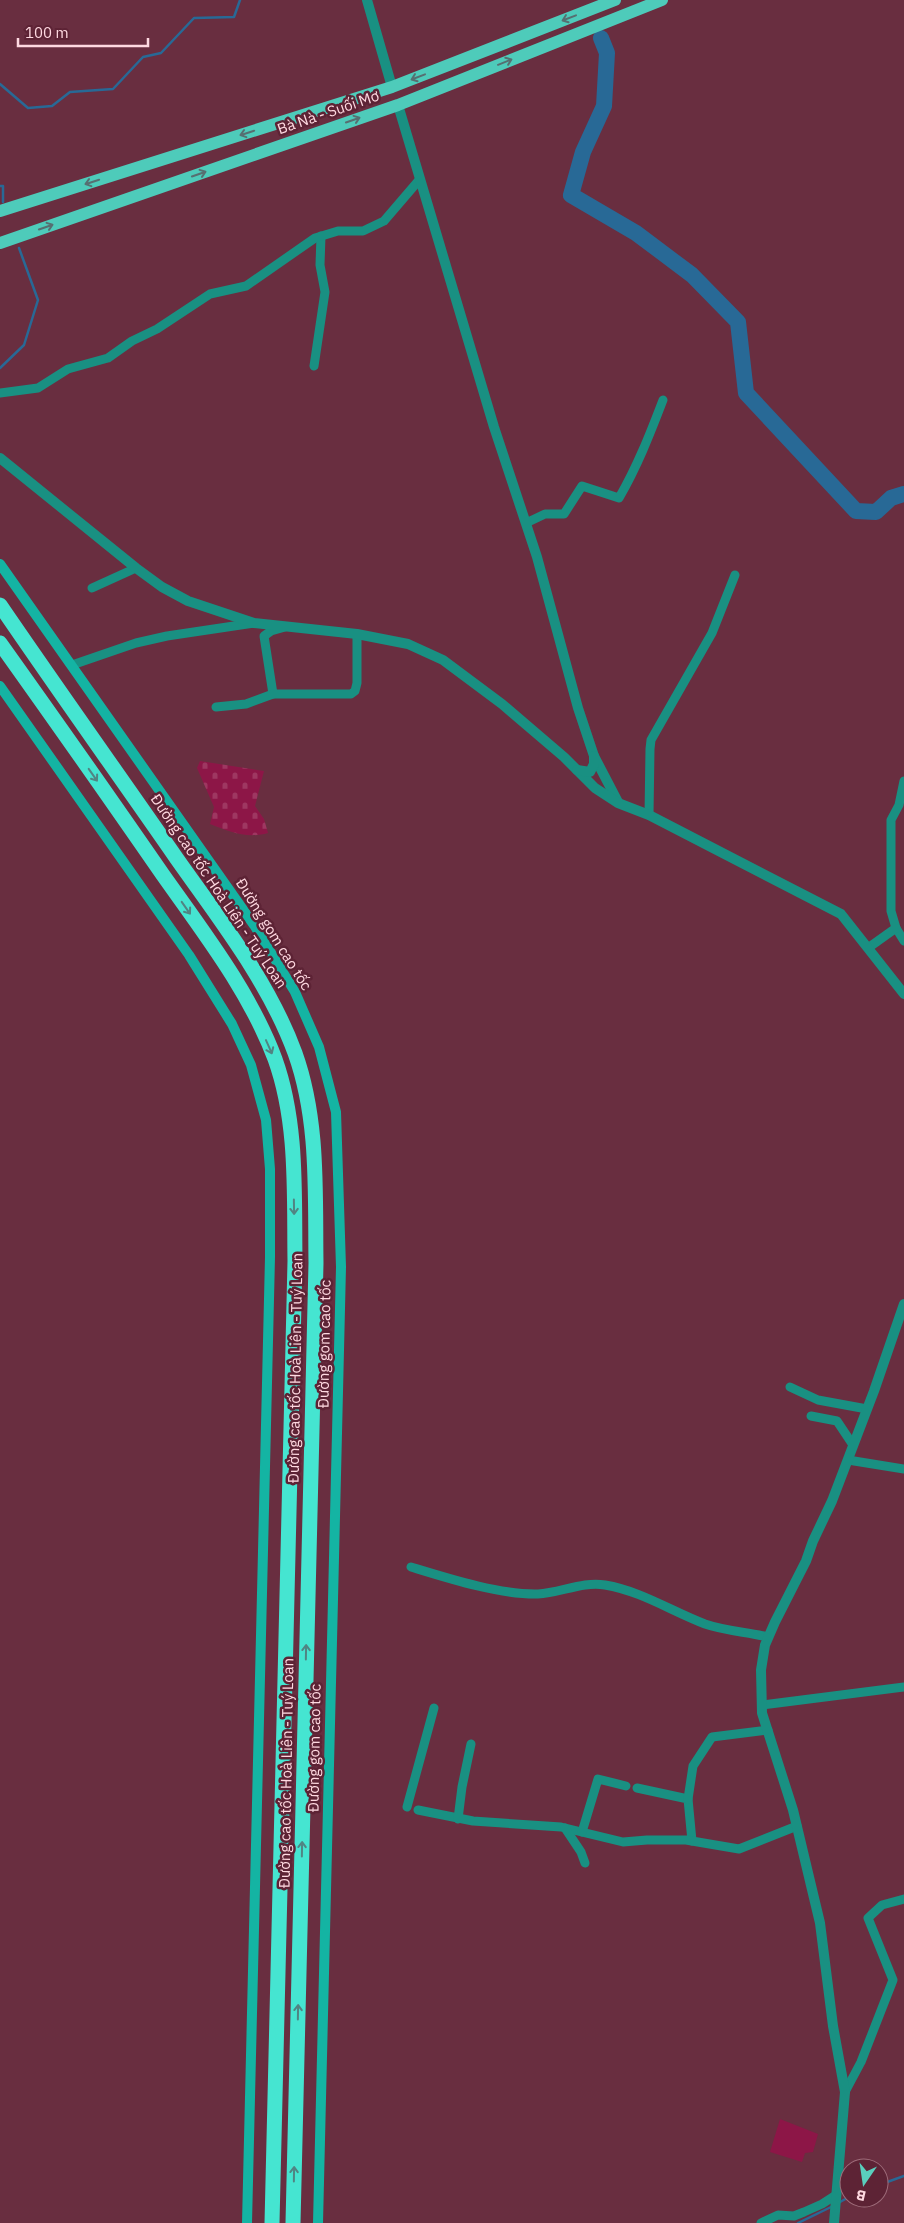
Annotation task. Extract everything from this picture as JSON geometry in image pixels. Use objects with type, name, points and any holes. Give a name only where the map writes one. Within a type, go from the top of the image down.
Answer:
[{"type":"highway","points":[[0,600],[42,666]]},
{"type":"highway","name":"Đường cao tốc Hoà Liên - Tuý Loan","points":[[0,605],[230,935],[272,1002],[295,1053],[311,1114],[315,1169],[316,1263],[293,2223]]},
{"type":"highway","name":"Đường cao tốc Hoà Liên - Tuý Loan","points":[[0,643],[213,946],[254,1012],[275,1060],[290,1118],[294,1169],[295,1261],[272,2223]]},
{"type":"highway","points":[[0,649],[65,735]]},
{"type":"main road","name":"Bà Nà - Suối Mơ","points":[[0,211],[392,87],[615,0]]},
{"type":"main road","name":"Bà Nà - Suối Mơ","points":[[0,243],[398,105],[662,0]]},
{"type":"main road","points":[[392,87],[398,105]]},
{"type":"main road","name":"Đường gom cao tốc","points":[[0,564],[254,925],[295,992],[319,1047],[336,1112],[339,1166],[340,1277],[318,2223]]},
{"type":"main road","points":[[2,692],[189,955],[222,1008],[251,1065],[266,1120],[270,1169],[270,1257],[247,2223]]},
{"type":"street","points":[[367,0],[392,87]]},
{"type":"street","points":[[398,105],[495,430],[526,523],[594,756],[618,803]]},
{"type":"street","points":[[0,392],[38,388],[68,369],[108,358],[132,341],[157,330],[210,294],[246,286],[286,257],[321,236],[338,231],[363,232],[384,221],[420,179]]},
{"type":"street","points":[[314,366],[325,292],[320,264],[321,236]]},
{"type":"street","points":[[526,523],[545,514],[564,514],[582,486],[619,498],[638,457],[645,448],[663,400]]},
{"type":"street","points":[[0,458],[136,568],[162,587],[188,601],[254,623],[357,634],[408,644],[443,660],[502,704],[564,757],[595,788],[618,803],[649,815],[841,914],[904,994]]},
{"type":"street","points":[[92,588],[136,568]]},
{"type":"street","points":[[649,815],[650,749],[652,740],[712,633],[735,576]]},
{"type":"street","points":[[72,665],[159,638],[254,623]]},
{"type":"street","points":[[273,694],[264,636],[271,631],[290,626]]},
{"type":"street","points":[[216,707],[246,704],[273,694],[330,695],[350,694],[356,691],[357,634]]},
{"type":"street","points":[[577,770],[590,772],[594,764],[594,756]]},
{"type":"street","points":[[904,781],[899,805],[891,820],[891,910],[896,928],[904,941]]},
{"type":"street","points":[[868,948],[896,928]]},
{"type":"street","points":[[834,2223],[845,2092],[833,2026],[820,1923],[797,1826],[762,1713],[761,1670],[768,1637],[806,1561],[848,1460],[904,1304]]},
{"type":"street","points":[[790,1387],[818,1400],[867,1409]]},
{"type":"street","points":[[811,1416],[837,1421],[853,1445]]},
{"type":"street","points":[[848,1460],[904,1470]]},
{"type":"street","points":[[411,1567],[453,1580],[525,1593],[547,1593],[587,1585],[604,1585],[642,1596],[708,1625],[768,1637]]},
{"type":"street","points":[[762,1705],[904,1686]]},
{"type":"street","points":[[407,1807],[434,1708]]},
{"type":"street","points":[[692,1841],[688,1799],[693,1766],[712,1737],[768,1730]]},
{"type":"street","points":[[458,1819],[462,1787],[471,1744]]},
{"type":"street","points":[[582,1832],[598,1779],[626,1786]]},
{"type":"street","points":[[637,1788],[688,1799]]},
{"type":"street","points":[[418,1810],[458,1819],[565,1828],[623,1842],[647,1840],[692,1841],[739,1849],[797,1826]]},
{"type":"street","points":[[565,1828],[581,1852],[585,1864]]},
{"type":"street","points":[[845,2092],[861,2062],[893,1980],[868,1918],[882,1905],[904,1899]]},
{"type":"street","points":[[761,2223],[778,2215],[794,2216],[836,2197]]},
{"type":"green space","points":[[200,761],[264,771],[255,806],[264,819],[268,833],[246,835],[210,824],[214,807],[197,768]]},
{"type":"green space","points":[[780,2119],[818,2134],[813,2152],[805,2153],[802,2162],[770,2152]]},
{"type":"waterway","points":[[0,84],[28,108],[52,106],[70,92],[113,89],[143,57],[161,53],[194,18],[234,17],[240,0]]},
{"type":"waterway","points":[[601,38],[607,53],[604,106],[583,152],[571,195],[636,233],[692,275],[738,322],[746,393],[856,511],[876,512],[891,498],[904,494]]},
{"type":"waterway","points":[[0,186],[3,186],[3,202]]},
{"type":"waterway","points":[[0,368],[24,345],[38,300],[19,248]]},
{"type":"waterway","points":[[889,2181],[904,2176]]},
{"type":"waterway","points":[[798,2223],[833,2206]]}]
